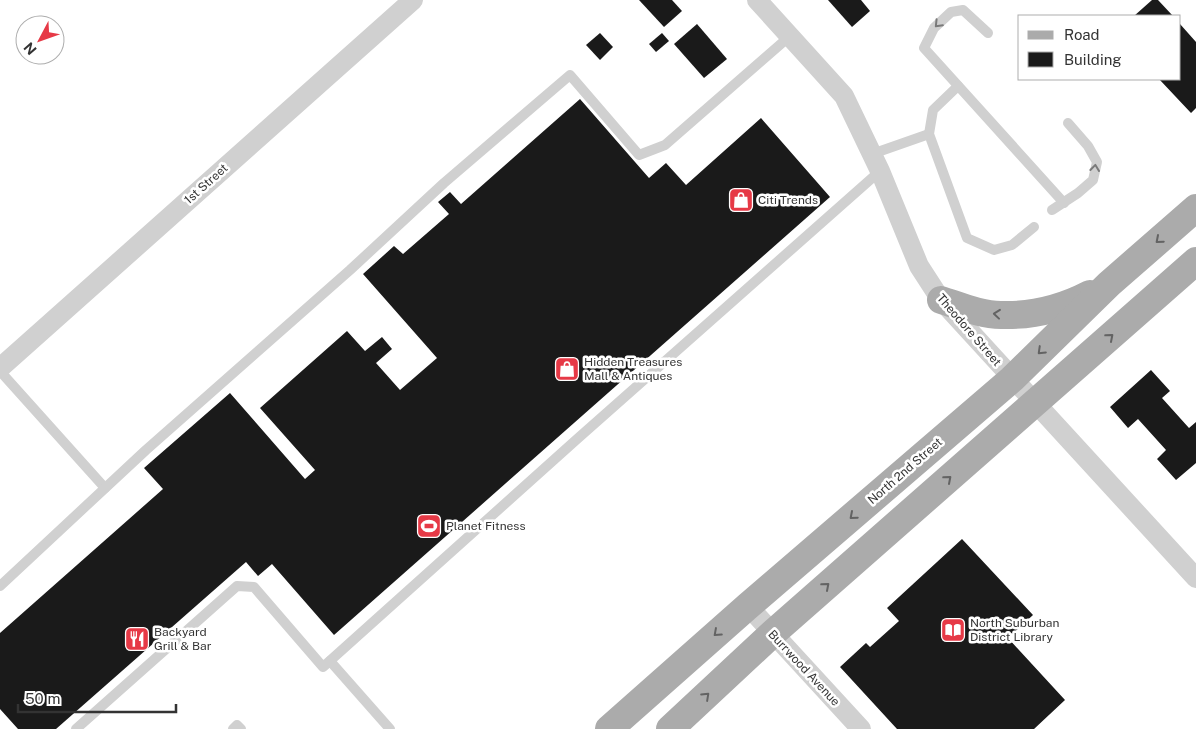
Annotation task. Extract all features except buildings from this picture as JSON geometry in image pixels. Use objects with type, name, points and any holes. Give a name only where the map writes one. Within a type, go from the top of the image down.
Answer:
[{"type":"main road","name":"North 2nd Street","points":[[609,729],[748,606],[1012,379],[1109,284],[1196,208]]},
{"type":"main road","points":[[670,729],[773,633],[1196,261]]},
{"type":"main road","points":[[941,300],[1000,316],[1053,310],[1072,304],[1109,284]]},
{"type":"street","name":"1st Street","points":[[0,369],[413,0]]},
{"type":"street","name":"Theodore Street","points":[[758,0],[844,96],[876,162],[919,266],[941,300],[1196,578]]},
{"type":"street","name":"Burrwood Avenue","points":[[748,606],[861,729]]},
{"type":"lane","points":[[988,33],[963,10],[950,12],[934,28],[924,48],[1064,203]]},
{"type":"lane","points":[[0,586],[146,450],[350,270],[444,183],[570,75],[639,155],[665,145],[790,36]]},
{"type":"lane","points":[[958,86],[933,110],[929,134],[967,238],[994,250],[1012,245],[1034,227]]},
{"type":"lane","points":[[1052,210],[1093,180],[1097,162],[1088,146],[1068,122]]},
{"type":"lane","points":[[76,729],[237,586],[254,587],[323,667],[576,440],[876,162],[929,134]]},
{"type":"lane","points":[[0,369],[105,488]]},
{"type":"lane","points":[[330,661],[390,729]]},
{"type":"lane","points":[[233,729],[237,725],[241,729]]},
{"type":"place","name":"Citi Trends","points":[[741,200]]},
{"type":"place","name":"Hidden Treasures Mall & Antiques","points":[[567,369]]},
{"type":"place","name":"Planet Fitness","points":[[429,526]]},
{"type":"place","name":"North Suburban District Library","points":[[953,630]]},
{"type":"place","name":"Backyard Grill & Bar","points":[[137,639]]}]
